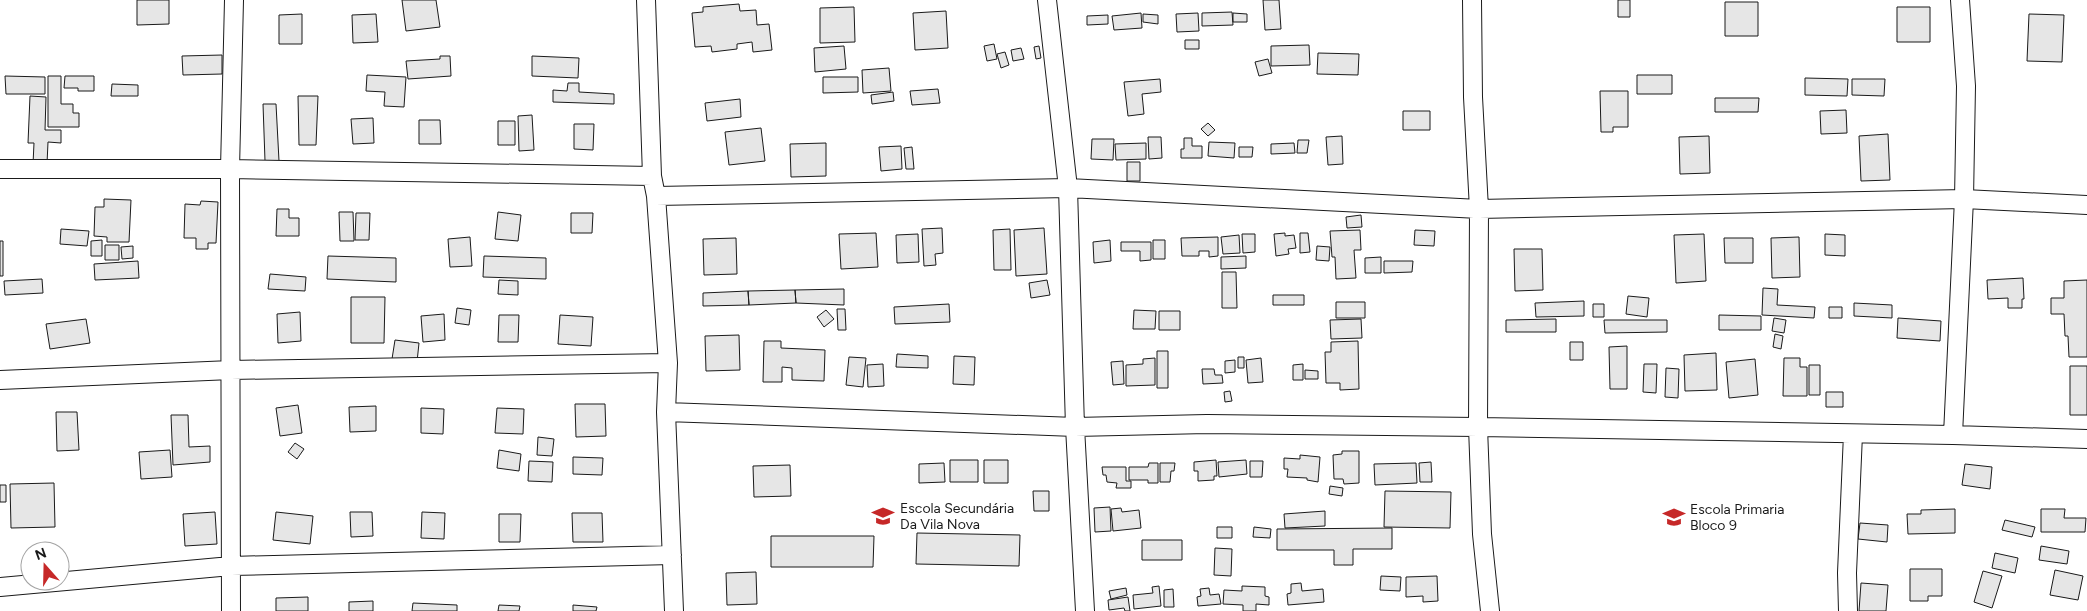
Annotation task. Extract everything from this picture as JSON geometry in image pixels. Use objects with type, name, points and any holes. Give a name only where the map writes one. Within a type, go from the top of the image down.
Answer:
[{"type":"street","points":[[231,611],[230,169],[234,0]]},
{"type":"street","points":[[646,0],[652,176],[656,196],[668,363],[666,412],[674,611]]},
{"type":"street","points":[[1047,0],[1068,188],[1075,427],[1085,611]]},
{"type":"street","points":[[1472,0],[1473,97],[1478,209],[1478,427],[1482,534],[1490,611]]},
{"type":"street","points":[[1953,435],[1964,199],[1966,86],[1960,0]]},
{"type":"street","points":[[0,169],[230,169],[652,176]]},
{"type":"street","points":[[656,196],[1068,188],[1478,209],[1964,199],[2087,205]]},
{"type":"street","points":[[0,380],[231,370],[668,363]]},
{"type":"street","points":[[666,412],[1075,427],[1207,424],[1478,427],[2087,439]]},
{"type":"street","points":[[1848,611],[1847,573],[1853,434]]},
{"type":"street","points":[[0,587],[231,566],[672,555]]},
{"type":"building","points":[[137,0],[169,0],[169,24],[137,25]]},
{"type":"building","points":[[402,0],[436,0],[440,27],[406,31]]},
{"type":"building","points":[[1263,0],[1279,0],[1281,29],[1265,30]]},
{"type":"building","points":[[1618,0],[1630,0],[1630,17],[1618,17]]},
{"type":"building","points":[[1725,2],[1758,2],[1758,36],[1725,36]]},
{"type":"building","points":[[739,4],[740,11],[756,10],[757,25],[769,24],[772,50],[753,52],[752,42],[737,44],[737,49],[712,52],[711,46],[695,47],[692,13],[703,12],[703,7]]},
{"type":"building","points":[[854,7],[855,42],[820,43],[820,8]]},
{"type":"building","points":[[1897,7],[1930,7],[1930,42],[1897,42]]},
{"type":"building","points":[[946,11],[948,48],[915,50],[913,13]]},
{"type":"building","points":[[1232,12],[1233,25],[1202,26],[1202,13]]},
{"type":"building","points":[[1141,13],[1142,28],[1114,30],[1112,16]]},
{"type":"building","points":[[1198,13],[1199,31],[1177,32],[1176,14]]},
{"type":"building","points":[[1233,13],[1247,14],[1247,22],[1233,22]]},
{"type":"building","points":[[302,14],[302,44],[279,44],[279,15]]},
{"type":"building","points":[[376,14],[378,42],[353,43],[352,15]]},
{"type":"building","points":[[1143,14],[1158,15],[1158,24],[1143,22]]},
{"type":"building","points":[[2029,14],[2064,15],[2062,62],[2027,61]]},
{"type":"building","points":[[1108,15],[1108,24],[1087,25],[1087,16]]},
{"type":"building","points":[[1185,40],[1199,40],[1199,49],[1185,49]]},
{"type":"building","points":[[994,44],[997,59],[987,61],[984,46]]},
{"type":"building","points":[[1309,45],[1310,65],[1271,66],[1271,46]]},
{"type":"building","points":[[844,46],[846,69],[815,72],[814,48]]},
{"type":"building","points":[[1039,46],[1041,58],[1036,59],[1034,47]]},
{"type":"building","points":[[1021,48],[1024,59],[1013,61],[1011,50]]},
{"type":"building","points":[[1005,52],[1009,65],[1001,68],[997,54]]},
{"type":"building","points":[[1318,53],[1359,54],[1358,75],[1317,74]]},
{"type":"building","points":[[222,55],[222,74],[183,75],[182,56]]},
{"type":"building","points":[[440,56],[450,56],[451,76],[408,79],[406,61],[440,59]]},
{"type":"building","points":[[532,56],[579,58],[578,78],[532,76]]},
{"type":"building","points":[[1268,59],[1272,73],[1259,76],[1255,62]]},
{"type":"building","points":[[889,68],[891,91],[863,93],[862,70]]},
{"type":"building","points":[[367,75],[406,77],[404,107],[384,106],[385,92],[366,91]]},
{"type":"building","points":[[1637,75],[1672,75],[1672,94],[1637,94]]},
{"type":"building","points":[[5,76],[45,77],[45,94],[6,94]]},
{"type":"building","points":[[48,76],[61,76],[61,104],[73,104],[73,113],[79,113],[79,127],[48,127]]},
{"type":"building","points":[[65,76],[94,76],[94,91],[78,91],[78,88],[64,88]]},
{"type":"building","points":[[823,77],[858,77],[858,92],[823,93]]},
{"type":"building","points":[[1805,78],[1848,79],[1847,96],[1805,95]]},
{"type":"building","points":[[1160,79],[1161,92],[1142,94],[1144,114],[1128,116],[1124,82]]},
{"type":"building","points":[[1852,79],[1885,79],[1884,96],[1852,95]]},
{"type":"building","points":[[568,83],[579,83],[579,92],[614,94],[614,104],[553,102],[553,90],[567,91]]},
{"type":"building","points":[[112,84],[138,85],[138,96],[111,96]]},
{"type":"building","points":[[938,89],[940,103],[912,105],[910,91]]},
{"type":"building","points":[[1600,91],[1628,91],[1628,127],[1613,127],[1613,132],[1601,132]]},
{"type":"building","points":[[893,92],[894,101],[872,104],[871,95]]},
{"type":"building","points":[[30,96],[46,97],[45,130],[61,130],[61,143],[48,142],[47,164],[33,164],[34,143],[28,143]]},
{"type":"building","points":[[298,96],[318,96],[316,145],[299,145]]},
{"type":"building","points":[[1715,98],[1759,98],[1758,112],[1715,112]]},
{"type":"building","points":[[740,99],[741,117],[707,121],[705,103]]},
{"type":"building","points":[[263,104],[276,104],[279,161],[265,161]]},
{"type":"building","points":[[1846,110],[1847,133],[1821,134],[1820,111]]},
{"type":"building","points":[[1403,111],[1430,111],[1430,130],[1403,130]]},
{"type":"building","points":[[532,115],[534,150],[519,151],[518,116]]},
{"type":"building","points":[[373,118],[374,143],[353,144],[351,119]]},
{"type":"building","points":[[419,120],[440,120],[441,144],[419,144]]},
{"type":"building","points":[[498,121],[515,121],[515,145],[498,145]]},
{"type":"building","points":[[1208,123],[1215,130],[1208,136],[1201,129]]},
{"type":"building","points":[[574,124],[594,124],[593,150],[574,149]]},
{"type":"building","points":[[761,128],[765,161],[729,165],[725,132]]},
{"type":"building","points":[[1888,134],[1890,180],[1861,181],[1859,136]]},
{"type":"building","points":[[1342,136],[1343,164],[1328,165],[1326,137]]},
{"type":"building","points":[[1709,136],[1710,173],[1680,174],[1679,137]]},
{"type":"building","points":[[1148,137],[1161,137],[1162,158],[1149,159]]},
{"type":"building","points":[[1184,138],[1192,138],[1192,146],[1202,146],[1202,158],[1181,158],[1181,149],[1184,149]]},
{"type":"building","points":[[1092,139],[1114,139],[1113,160],[1091,159]]},
{"type":"building","points":[[1298,140],[1309,140],[1307,153],[1297,153]]},
{"type":"building","points":[[1209,142],[1235,143],[1234,158],[1208,156]]},
{"type":"building","points":[[826,143],[826,176],[791,177],[790,144]]},
{"type":"building","points":[[1146,143],[1146,159],[1116,160],[1115,144]]},
{"type":"building","points":[[1294,143],[1295,153],[1271,154],[1271,144]]},
{"type":"building","points":[[901,146],[902,169],[881,171],[879,147]]},
{"type":"building","points":[[912,147],[914,169],[906,169],[904,148]]},
{"type":"building","points":[[1239,147],[1253,147],[1252,157],[1239,157]]},
{"type":"building","points":[[1127,162],[1140,162],[1140,181],[1127,181]]},
{"type":"building","points":[[104,199],[131,200],[129,242],[107,242],[107,237],[94,236],[95,207],[104,207]]},
{"type":"building","points":[[201,201],[218,202],[216,243],[208,243],[208,249],[196,249],[196,238],[184,238],[185,204],[200,205]]},
{"type":"building","points":[[277,209],[289,209],[289,218],[299,218],[299,236],[276,236]]},
{"type":"building","points":[[339,212],[353,212],[354,241],[340,241]]},
{"type":"building","points":[[498,212],[521,215],[518,241],[495,239]]},
{"type":"building","points":[[356,213],[370,213],[369,240],[355,240]]},
{"type":"building","points":[[571,213],[593,213],[592,233],[571,233]]},
{"type":"building","points":[[1361,215],[1362,227],[1347,228],[1346,217]]},
{"type":"building","points":[[942,228],[943,253],[935,254],[936,265],[924,266],[922,229]]},
{"type":"building","points":[[1044,228],[1047,274],[1016,276],[1014,230]]},
{"type":"building","points":[[61,229],[89,231],[87,246],[60,244]]},
{"type":"building","points":[[1010,229],[1011,270],[994,270],[993,230]]},
{"type":"building","points":[[1360,230],[1361,250],[1354,250],[1356,278],[1336,279],[1335,257],[1332,257],[1330,231]]},
{"type":"building","points":[[1415,230],[1435,231],[1434,246],[1414,245]]},
{"type":"building","points":[[876,233],[878,267],[841,269],[839,234]]},
{"type":"building","points":[[1285,233],[1285,236],[1294,235],[1296,248],[1288,249],[1289,254],[1276,256],[1274,234]]},
{"type":"building","points":[[1300,233],[1308,233],[1310,252],[1300,253]]},
{"type":"building","points":[[918,234],[919,262],[897,263],[896,235]]},
{"type":"building","points":[[1242,234],[1255,234],[1255,252],[1243,253]]},
{"type":"building","points":[[1704,234],[1706,281],[1676,283],[1674,235]]},
{"type":"building","points":[[1825,234],[1845,235],[1845,256],[1825,255]]},
{"type":"building","points":[[1239,235],[1240,253],[1223,254],[1221,237]]},
{"type":"building","points":[[470,237],[472,266],[450,267],[448,239]]},
{"type":"building","points":[[1218,237],[1218,256],[1209,257],[1209,251],[1199,251],[1199,256],[1182,256],[1181,238]]},
{"type":"building","points":[[1799,237],[1800,277],[1772,278],[1771,238]]},
{"type":"building","points":[[736,238],[737,274],[704,275],[703,239]]},
{"type":"building","points":[[1724,238],[1753,238],[1753,263],[1725,263]]},
{"type":"building","points":[[102,240],[102,256],[91,256],[91,241]]},
{"type":"building","points":[[1110,240],[1111,261],[1094,263],[1093,242]]},
{"type":"building","points":[[1153,240],[1165,240],[1165,259],[1153,259]]},
{"type":"building","points":[[0,241],[3,241],[3,276],[0,276]]},
{"type":"building","points":[[1121,242],[1151,242],[1151,260],[1140,261],[1140,251],[1121,251]]},
{"type":"building","points":[[105,245],[119,245],[119,260],[105,260]]},
{"type":"building","points":[[133,246],[133,258],[122,259],[121,247]]},
{"type":"building","points":[[1317,246],[1330,247],[1329,261],[1316,260]]},
{"type":"building","points":[[1514,249],[1542,249],[1543,290],[1515,291]]},
{"type":"building","points":[[328,256],[396,258],[396,282],[327,279]]},
{"type":"building","points":[[484,256],[546,258],[546,279],[483,277]]},
{"type":"building","points":[[1246,256],[1246,268],[1221,269],[1221,257]]},
{"type":"building","points":[[1381,257],[1381,273],[1365,273],[1365,258]]},
{"type":"building","points":[[138,261],[139,278],[95,280],[94,264]]},
{"type":"building","points":[[1384,261],[1413,261],[1412,272],[1384,273]]},
{"type":"building","points":[[1222,272],[1236,272],[1237,308],[1222,308]]},
{"type":"building","points":[[270,274],[306,277],[305,291],[268,289]]},
{"type":"building","points":[[2023,278],[2024,299],[2022,299],[2022,308],[2008,308],[2008,298],[1988,299],[1987,280]]},
{"type":"building","points":[[42,279],[43,293],[5,295],[4,281]]},
{"type":"building","points":[[499,280],[518,281],[518,295],[498,294]]},
{"type":"building","points":[[1047,280],[1050,295],[1031,298],[1029,283]]},
{"type":"building","points":[[2087,280],[2087,357],[2069,357],[2068,336],[2065,336],[2064,314],[2051,314],[2051,298],[2064,298],[2064,281]]},
{"type":"building","points":[[1763,288],[1778,289],[1777,305],[1815,307],[1814,318],[1762,315]]},
{"type":"building","points":[[844,289],[844,305],[796,303],[795,290]]},
{"type":"building","points":[[795,290],[796,303],[749,305],[748,291]]},
{"type":"building","points":[[748,291],[749,305],[703,306],[703,293]]},
{"type":"building","points":[[1273,295],[1304,295],[1304,305],[1273,305]]},
{"type":"building","points":[[1628,296],[1649,298],[1647,317],[1626,314]]},
{"type":"building","points":[[351,297],[385,297],[384,343],[351,343]]},
{"type":"building","points":[[1584,301],[1584,316],[1536,317],[1535,303]]},
{"type":"building","points":[[1336,302],[1365,302],[1365,318],[1336,318]]},
{"type":"building","points":[[1854,303],[1892,305],[1892,318],[1854,316]]},
{"type":"building","points":[[949,304],[950,322],[895,324],[894,307]]},
{"type":"building","points":[[1593,304],[1604,304],[1604,317],[1593,317]]},
{"type":"building","points":[[1829,307],[1842,307],[1842,318],[1829,318]]},
{"type":"building","points":[[457,308],[471,310],[469,325],[455,323]]},
{"type":"building","points":[[837,309],[845,309],[846,330],[838,330]]},
{"type":"building","points":[[826,310],[834,319],[824,327],[817,317]]},
{"type":"building","points":[[1134,310],[1156,311],[1155,329],[1133,329]]},
{"type":"building","points":[[1159,311],[1180,311],[1180,330],[1159,330]]},
{"type":"building","points":[[300,312],[301,341],[278,343],[277,314]]},
{"type":"building","points":[[444,314],[445,340],[423,342],[421,316]]},
{"type":"building","points":[[499,315],[519,315],[518,342],[498,342]]},
{"type":"building","points":[[560,315],[593,317],[591,346],[558,344]]},
{"type":"building","points":[[1719,315],[1761,316],[1761,330],[1719,330]]},
{"type":"building","points":[[1774,318],[1786,320],[1784,333],[1772,331]]},
{"type":"building","points":[[1898,318],[1941,321],[1940,341],[1897,338]]},
{"type":"building","points":[[86,319],[90,343],[50,349],[46,324]]},
{"type":"building","points":[[1361,319],[1362,338],[1331,339],[1330,320]]},
{"type":"building","points":[[1556,319],[1556,332],[1506,332],[1506,320]]},
{"type":"building","points":[[1604,320],[1667,320],[1667,332],[1605,333]]},
{"type":"building","points":[[1775,334],[1783,336],[1781,349],[1773,347]]},
{"type":"building","points":[[739,335],[740,370],[706,371],[705,336]]},
{"type":"building","points":[[395,340],[419,343],[417,362],[392,359]]},
{"type":"building","points":[[764,341],[781,341],[781,348],[825,350],[824,381],[792,380],[792,368],[782,367],[782,382],[763,382]]},
{"type":"building","points":[[1358,341],[1359,389],[1340,390],[1340,383],[1326,383],[1325,352],[1331,352],[1331,342]]},
{"type":"building","points":[[1570,342],[1583,342],[1583,360],[1570,360]]},
{"type":"building","points":[[1627,346],[1627,389],[1610,389],[1609,347]]},
{"type":"building","points":[[1157,351],[1168,351],[1168,388],[1157,388]]},
{"type":"building","points":[[1716,353],[1717,390],[1685,391],[1684,355]]},
{"type":"building","points":[[897,354],[928,356],[928,368],[896,367]]},
{"type":"building","points":[[954,356],[975,357],[974,385],[953,384]]},
{"type":"building","points":[[849,357],[866,358],[863,387],[846,385]]},
{"type":"building","points":[[1238,357],[1244,357],[1244,368],[1238,368]]},
{"type":"building","points":[[1155,358],[1155,385],[1126,386],[1126,365],[1143,364],[1143,359]]},
{"type":"building","points":[[1261,358],[1263,382],[1248,383],[1246,360]]},
{"type":"building","points":[[1784,358],[1800,358],[1800,367],[1807,367],[1807,396],[1783,396]]},
{"type":"building","points":[[1755,359],[1758,395],[1729,398],[1726,362]]},
{"type":"building","points":[[1235,360],[1235,372],[1225,373],[1225,361]]},
{"type":"building","points":[[1123,361],[1124,384],[1113,385],[1111,362]]},
{"type":"building","points":[[883,364],[884,386],[868,387],[867,365]]},
{"type":"building","points":[[1303,364],[1303,380],[1293,380],[1293,365]]},
{"type":"building","points":[[1644,364],[1657,364],[1656,393],[1643,392]]},
{"type":"building","points":[[1809,365],[1820,365],[1820,395],[1809,395]]},
{"type":"building","points":[[2070,366],[2087,366],[2087,415],[2070,415]]},
{"type":"building","points":[[1666,368],[1679,369],[1678,398],[1665,397]]},
{"type":"building","points":[[1202,369],[1214,369],[1215,375],[1222,375],[1223,383],[1203,384]]},
{"type":"building","points":[[1305,370],[1318,371],[1318,379],[1305,379]]},
{"type":"building","points":[[1230,391],[1232,401],[1225,402],[1224,392]]},
{"type":"building","points":[[1826,392],[1843,392],[1843,407],[1826,407]]},
{"type":"building","points":[[575,404],[605,404],[606,436],[576,437]]},
{"type":"building","points":[[298,405],[302,433],[280,436],[276,408]]},
{"type":"building","points":[[376,406],[376,431],[350,432],[349,407]]},
{"type":"building","points":[[421,408],[444,409],[443,434],[421,433]]},
{"type":"building","points":[[497,408],[524,409],[523,434],[495,433]]},
{"type":"building","points":[[56,412],[77,412],[79,450],[57,451]]},
{"type":"building","points":[[171,415],[188,415],[189,447],[210,446],[210,462],[173,465]]},
{"type":"building","points":[[538,437],[554,439],[552,456],[537,455]]},
{"type":"building","points":[[295,443],[304,449],[297,459],[288,452]]},
{"type":"building","points":[[170,450],[172,477],[141,479],[139,452]]},
{"type":"building","points":[[499,450],[521,454],[519,471],[497,468]]},
{"type":"building","points":[[1342,451],[1359,451],[1359,483],[1344,484],[1343,479],[1334,479],[1333,455],[1342,454]]},
{"type":"building","points":[[1300,455],[1320,457],[1318,482],[1307,480],[1307,478],[1287,477],[1288,469],[1284,469],[1284,458],[1300,459]]},
{"type":"building","points":[[573,457],[603,458],[602,475],[573,474]]},
{"type":"building","points":[[950,460],[978,460],[978,482],[950,482]]},
{"type":"building","points":[[984,460],[1008,460],[1008,483],[984,483]]},
{"type":"building","points":[[1216,460],[1217,476],[1214,476],[1214,480],[1198,481],[1198,471],[1194,471],[1194,462]]},
{"type":"building","points":[[1246,460],[1247,474],[1219,477],[1218,462]]},
{"type":"building","points":[[529,461],[553,462],[552,482],[528,481]]},
{"type":"building","points":[[1250,461],[1263,461],[1262,477],[1250,477]]},
{"type":"building","points":[[1431,462],[1432,482],[1420,482],[1419,463]]},
{"type":"building","points":[[944,463],[945,482],[919,483],[919,464]]},
{"type":"building","points":[[1149,463],[1158,463],[1158,483],[1148,483],[1148,480],[1129,480],[1129,467],[1148,467]]},
{"type":"building","points":[[1160,463],[1175,463],[1174,471],[1171,471],[1170,482],[1160,482]]},
{"type":"building","points":[[1416,463],[1417,483],[1375,485],[1374,464]]},
{"type":"building","points":[[1965,464],[1992,467],[1990,489],[1962,485]]},
{"type":"building","points":[[790,465],[791,496],[754,497],[753,466]]},
{"type":"building","points":[[1102,467],[1126,467],[1126,481],[1131,481],[1131,488],[1116,488],[1117,483],[1107,482],[1106,475],[1103,475]]},
{"type":"building","points":[[54,483],[55,527],[11,528],[10,484]]},
{"type":"building","points":[[0,485],[6,485],[6,502],[0,502]]},
{"type":"building","points":[[1330,486],[1343,488],[1342,496],[1329,494]]},
{"type":"building","points":[[1033,491],[1049,491],[1049,511],[1034,511]]},
{"type":"building","points":[[1385,491],[1451,492],[1450,528],[1384,527]]},
{"type":"building","points":[[1110,507],[1111,531],[1095,532],[1094,508]]},
{"type":"building","points":[[1121,508],[1122,512],[1139,510],[1141,528],[1113,531],[1111,509]]},
{"type":"building","points":[[1955,509],[1955,533],[1908,534],[1907,514],[1921,514],[1921,510]]},
{"type":"building","points":[[2041,509],[2065,509],[2064,518],[2086,518],[2085,532],[2041,532]]},
{"type":"building","points":[[1325,511],[1325,526],[1285,528],[1284,514]]},
{"type":"building","points":[[215,512],[217,544],[185,546],[183,514]]},
{"type":"building","points":[[276,512],[313,516],[310,544],[273,540]]},
{"type":"building","points":[[350,512],[372,512],[373,536],[351,537]]},
{"type":"building","points":[[422,512],[445,513],[444,539],[421,538]]},
{"type":"building","points":[[572,513],[602,513],[603,542],[573,542]]},
{"type":"building","points":[[499,514],[521,514],[520,542],[499,542]]},
{"type":"building","points":[[2005,520],[2035,527],[2032,537],[2002,530]]},
{"type":"building","points":[[1860,523],[1888,525],[1887,542],[1858,539]]},
{"type":"building","points":[[1217,527],[1232,527],[1232,538],[1217,538]]},
{"type":"building","points":[[1254,527],[1271,529],[1270,538],[1253,537]]},
{"type":"building","points":[[1392,528],[1392,549],[1353,549],[1353,565],[1334,565],[1334,550],[1277,550],[1277,529]]},
{"type":"building","points":[[917,533],[1020,535],[1019,566],[916,564]]},
{"type":"building","points":[[771,536],[874,536],[873,567],[771,567]]},
{"type":"building","points":[[1142,540],[1182,540],[1182,560],[1142,560]]},
{"type":"building","points":[[2041,546],[2069,551],[2067,564],[2039,560]]},
{"type":"building","points":[[1215,548],[1232,549],[1231,576],[1214,575]]},
{"type":"building","points":[[1995,553],[2018,558],[2015,573],[1992,568]]},
{"type":"building","points":[[1910,569],[1942,569],[1942,596],[1928,596],[1928,601],[1910,601]]},
{"type":"building","points":[[2055,570],[2083,576],[2078,600],[2050,595]]},
{"type":"building","points":[[1983,571],[2002,576],[1992,608],[1974,602]]},
{"type":"building","points":[[756,572],[757,604],[727,605],[726,573]]},
{"type":"building","points":[[1381,576],[1401,577],[1400,591],[1380,590]]},
{"type":"building","points":[[1437,576],[1438,601],[1423,602],[1423,596],[1406,597],[1406,577]]},
{"type":"building","points":[[1301,583],[1302,591],[1323,589],[1324,602],[1288,605],[1287,594],[1291,593],[1291,584]]},
{"type":"building","points":[[1861,583],[1888,585],[1886,611],[1859,611]]},
{"type":"building","points":[[1159,586],[1161,606],[1134,609],[1133,595],[1153,593],[1152,587]]},
{"type":"building","points":[[1242,586],[1265,587],[1265,596],[1269,597],[1269,605],[1256,604],[1256,611],[1243,611],[1243,605],[1223,604],[1224,590],[1242,591]]},
{"type":"building","points":[[1126,588],[1127,595],[1111,599],[1109,591]]},
{"type":"building","points":[[1209,588],[1210,595],[1219,594],[1221,604],[1198,606],[1197,597],[1201,596],[1200,589]]},
{"type":"building","points":[[1173,589],[1174,607],[1164,607],[1164,590]]},
{"type":"building","points":[[308,597],[308,611],[276,611],[276,598]]},
{"type":"building","points":[[1128,597],[1130,611],[1125,611],[1124,608],[1109,610],[1108,600]]},
{"type":"building","points":[[373,601],[373,611],[349,611],[349,602]]},
{"type":"building","points":[[413,603],[457,605],[457,611],[412,611]]},
{"type":"building","points":[[499,605],[520,606],[519,611],[498,611]]},
{"type":"building","points":[[573,605],[597,607],[596,611],[573,611]]},
{"type":"place","name":"Escola Secundária Da Vila Nova","points":[[883,516]]},
{"type":"place","name":"Escola Primaria Bloco 9","points":[[1674,517]]}]
